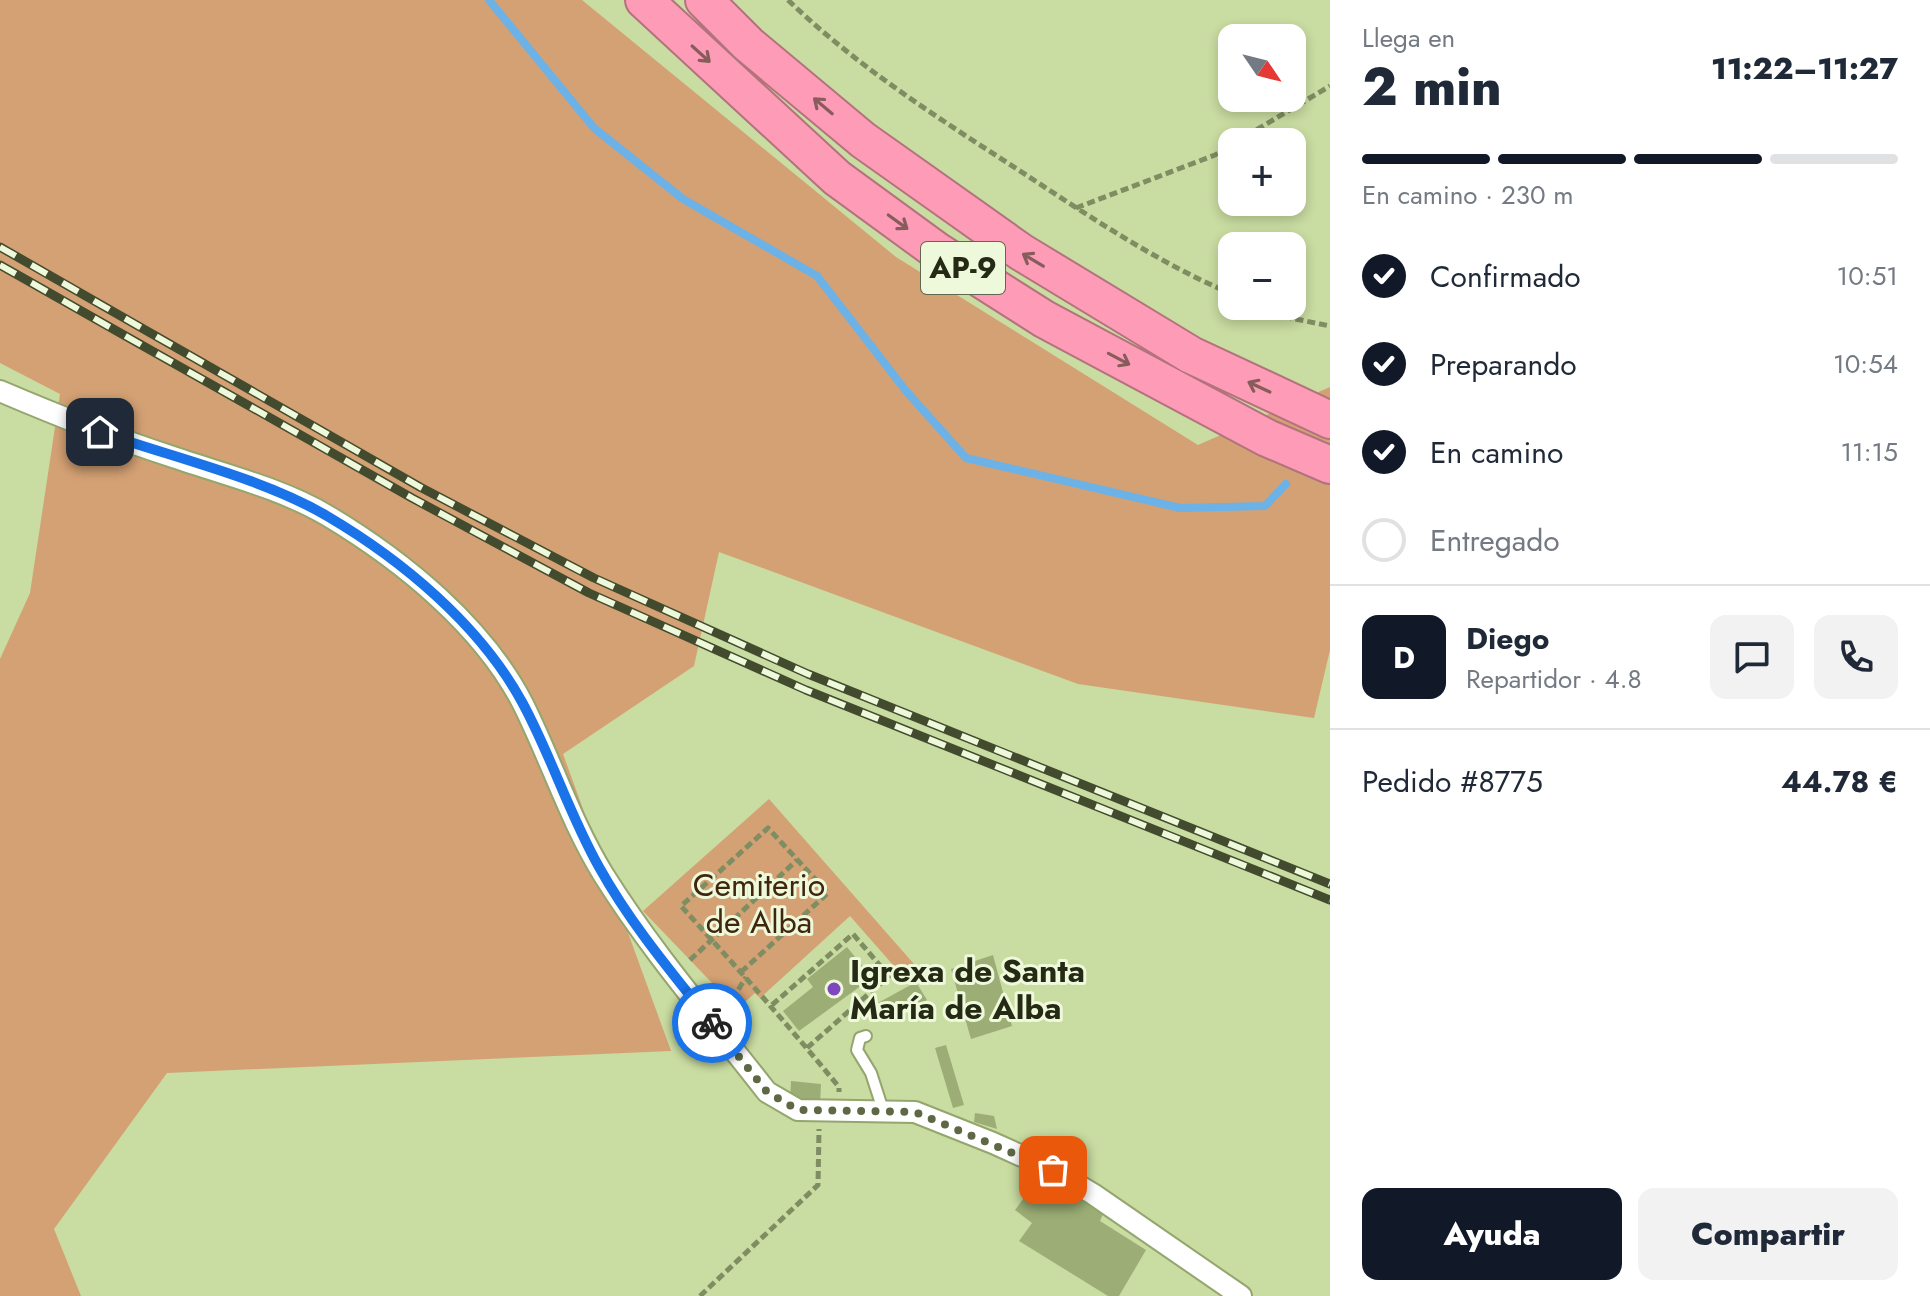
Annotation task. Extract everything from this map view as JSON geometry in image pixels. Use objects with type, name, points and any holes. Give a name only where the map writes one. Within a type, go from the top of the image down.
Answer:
[{"type":"highway","name":"AP-9","points":[[644,0],[837,178],[937,251],[1058,326],[1267,438],[1330,465]]},
{"type":"highway","name":"AP-9","points":[[704,0],[748,44],[863,140],[1021,252],[1191,355],[1330,420]]},
{"type":"street","points":[[0,391],[100,432],[301,502],[393,560],[436,599],[473,633],[522,702],[601,871],[637,927],[767,1092],[798,1110],[915,1112],[1053,1170],[1241,1296]]},
{"type":"lane","points":[[866,1036],[860,1038],[857,1050],[871,1073],[883,1110]]},
{"type":"path","points":[[788,0],[940,120],[1076,208],[1218,288]]},
{"type":"path","points":[[1259,128],[1330,86]]},
{"type":"path","points":[[1076,208],[1218,153]]},
{"type":"path","points":[[1301,320],[1330,326]]},
{"type":"path","points":[[700,1296],[818,1185],[829,1109],[839,1087],[772,1005],[744,974],[711,938],[681,906],[768,828],[828,893],[744,974],[716,1027]]},
{"type":"path","points":[[690,960],[797,860]]},
{"type":"path","points":[[772,1005],[853,934],[889,976],[807,1048]]},
{"type":"green space","points":[[0,0],[582,0],[896,257],[1198,445],[1330,387],[1330,650],[1314,718],[1078,684],[719,552],[694,666],[563,754],[671,1051],[167,1073],[54,1229],[81,1296],[0,1296],[0,659],[30,593],[60,394],[0,363]]},
{"type":"green space","name":"Cemiterio de Alba","points":[[769,799],[921,972],[908,982],[850,916],[760,998],[755,993],[737,1009],[643,911]]},
{"type":"building","name":"Igrexa de Santa María de Alba","points":[[847,947],[876,983],[867,991],[862,985],[799,1031],[783,1011],[813,987],[807,979]]},
{"type":"building","points":[[993,955],[1012,1026],[971,1039],[951,969]]},
{"type":"building","points":[[916,982],[927,1000],[887,1021],[876,1004]]},
{"type":"building","points":[[946,1045],[964,1105],[953,1108],[935,1048]]},
{"type":"building","points":[[791,1081],[821,1084],[820,1105],[790,1102]]},
{"type":"building","points":[[975,1113],[994,1116],[997,1129],[974,1122]]},
{"type":"building","points":[[1045,1178],[1103,1214],[1100,1221],[1146,1250],[1119,1296],[1108,1296],[1019,1241],[1032,1223],[1015,1210],[1031,1188]]},
{"type":"waterway","points":[[489,0],[594,128],[683,199],[817,276],[906,391],[966,458],[1180,508],[1265,506],[1286,484]]},
{"type":"railway","points":[[0,247],[420,487],[594,578],[808,674],[1330,884]]},
{"type":"railway","points":[[0,265],[412,498],[589,593],[806,690],[1330,900]]},
{"type":"way so far","points":[[712,1023],[767,1092],[798,1110],[915,1112],[1053,1170]]},
{"type":"place","name":"Igrexa de Santa María de Alba","points":[[834,989]]},
{"type":"route","points":[[100,432],[301,502],[326,515],[393,560],[473,633],[522,702],[581,835],[601,871],[637,927],[712,1023]]}]
